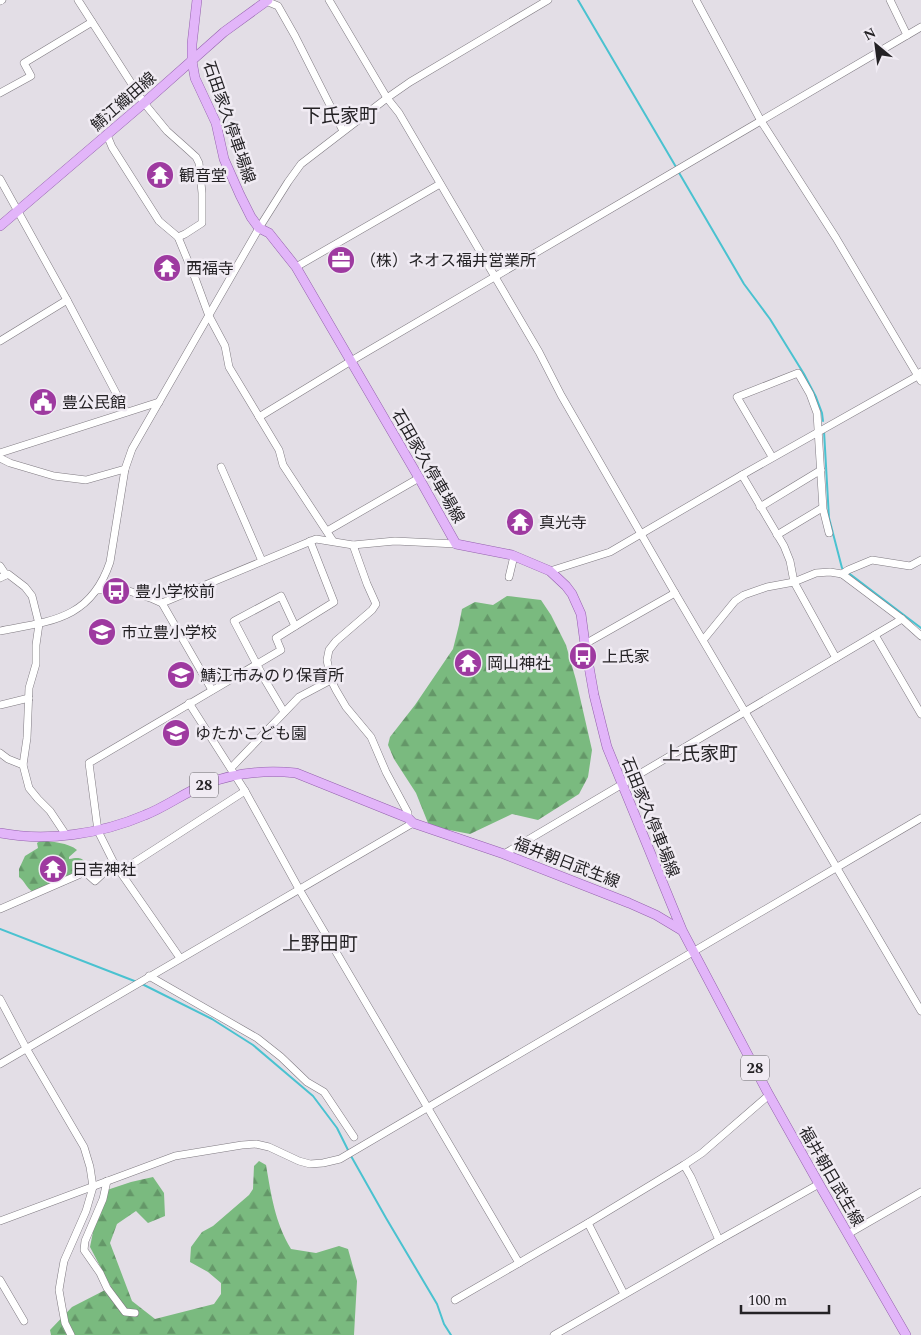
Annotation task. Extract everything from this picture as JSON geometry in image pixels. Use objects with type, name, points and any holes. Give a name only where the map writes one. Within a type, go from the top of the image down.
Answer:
[{"type":"main road","name":"石田家久停車場線","points":[[197,0],[192,44],[195,78],[216,123],[224,159],[240,195],[251,218],[259,228],[269,233],[296,267],[456,544],[514,556],[550,571],[572,594],[580,614],[594,694],[607,747],[682,930]]},
{"type":"main road","name":"鯖江織田線","points":[[0,226],[224,32],[267,1]]},
{"type":"main road","name":"福井朝日武生線","points":[[1,835],[52,837],[98,831],[124,824],[146,815],[233,772],[296,773],[411,820],[629,902],[656,915],[682,930],[769,1095],[906,1335]]},
{"type":"street","points":[[78,0],[144,103],[167,131],[196,157],[199,163],[202,223],[178,237]]},
{"type":"street","points":[[329,0],[387,98],[399,113],[539,352],[675,593],[704,639],[921,1011]]},
{"type":"street","points":[[0,631],[62,618],[74,612],[97,590],[106,576],[110,562],[124,469],[132,448],[259,228],[301,164],[410,82],[548,0]]},
{"type":"street","points":[[550,571],[610,552],[819,431],[920,376],[836,238],[760,121],[696,0]]},
{"type":"street","points":[[890,0],[907,35]]},
{"type":"street","points":[[267,1],[278,6],[343,131]]},
{"type":"street","points":[[0,93],[31,76],[24,63],[92,22]]},
{"type":"street","points":[[259,417],[351,361],[921,28]]},
{"type":"street","points":[[107,134],[112,147],[159,220],[178,237],[209,316],[225,346],[229,367],[279,450],[283,465],[333,541]]},
{"type":"street","points":[[0,179],[126,412]]},
{"type":"street","points":[[296,267],[440,184]]},
{"type":"street","points":[[0,341],[67,300]]},
{"type":"street","points":[[771,455],[737,398],[798,373],[818,412],[822,508],[829,533]]},
{"type":"street","points":[[0,453],[159,402]]},
{"type":"street","points":[[0,458],[10,463],[54,476],[86,480],[124,469]]},
{"type":"street","points":[[221,467],[262,561]]},
{"type":"street","points":[[760,507],[821,470]]},
{"type":"street","points":[[742,475],[784,546],[790,561],[794,582],[836,658]]},
{"type":"street","points":[[327,531],[419,478]]},
{"type":"street","points":[[777,535],[822,508]]},
{"type":"street","points":[[162,603],[316,539],[353,545],[395,542],[456,544]]},
{"type":"street","points":[[180,958],[114,862],[98,831],[89,763],[281,650],[276,638],[334,602],[310,541]]},
{"type":"street","points":[[0,1064],[300,889],[411,820],[386,772],[371,737],[346,707],[331,680],[327,660],[329,650],[336,641],[372,610],[376,604],[366,584],[353,545]]},
{"type":"street","points":[[509,577],[514,556]]},
{"type":"street","points":[[704,639],[735,601],[744,595],[766,587],[794,582],[816,574],[845,572],[872,560],[910,566],[921,560]]},
{"type":"street","points":[[0,566],[3,576],[8,574],[25,587],[32,596],[40,624],[36,645],[36,664],[29,688],[23,764],[29,788],[50,811],[66,835]]},
{"type":"street","points":[[845,572],[921,636]]},
{"type":"street","points":[[97,590],[123,589],[162,603],[212,690]]},
{"type":"street","points":[[584,644],[675,593]]},
{"type":"street","points":[[284,712],[234,621],[281,596],[295,626]]},
{"type":"street","points":[[504,854],[902,619]]},
{"type":"street","points":[[875,635],[921,714]]},
{"type":"street","points":[[233,772],[299,697],[331,680]]},
{"type":"street","points":[[0,705],[29,698]]},
{"type":"street","points":[[190,703],[245,792],[519,1263]]},
{"type":"street","points":[[0,753],[8,759],[23,764]]},
{"type":"street","points":[[121,871],[245,792]]},
{"type":"street","points":[[0,1221],[175,1156],[242,1144],[256,1144],[269,1147],[298,1161],[310,1164],[340,1159],[921,818]]},
{"type":"street","points":[[0,909],[85,872],[95,880],[114,862]]},
{"type":"street","points":[[146,978],[257,1038],[281,1057],[307,1082],[324,1092],[354,1137]]},
{"type":"street","points":[[0,999],[26,1048],[84,1147],[88,1161],[93,1187],[86,1212],[64,1261],[60,1278],[59,1290],[65,1323],[72,1335]]},
{"type":"street","points":[[455,1300],[702,1154],[769,1095]]},
{"type":"street","points":[[684,1165],[719,1240]]},
{"type":"street","points":[[107,1181],[103,1199],[85,1242],[84,1250],[100,1273],[107,1288],[125,1312],[136,1313]]},
{"type":"street","points":[[554,1335],[819,1184]]},
{"type":"street","points":[[848,1234],[921,1192]]},
{"type":"street","points":[[588,1223],[624,1294]]},
{"type":"street","points":[[0,1280],[24,1321]]},
{"type":"green space","points":[[507,596],[541,600],[566,645],[592,750],[588,777],[579,794],[538,820],[512,814],[470,834],[439,828],[428,823],[416,793],[394,759],[388,745],[390,737],[415,705],[453,649],[462,609],[475,602],[493,605]]},
{"type":"green space","points":[[40,841],[60,843],[74,848],[77,850],[69,859],[80,858],[86,863],[85,866],[55,883],[33,892],[19,877],[19,869],[25,856],[38,848],[37,843]]},
{"type":"green space","points":[[259,1161],[266,1165],[277,1219],[291,1249],[316,1253],[339,1246],[348,1249],[357,1281],[354,1335],[51,1335],[50,1330],[72,1307],[111,1287],[90,1247],[101,1192],[153,1177],[164,1193],[165,1216],[148,1223],[136,1211],[117,1224],[110,1243],[132,1301],[155,1319],[214,1304],[221,1294],[221,1283],[208,1272],[190,1262],[191,1247],[202,1232],[213,1226],[249,1195],[253,1189],[254,1166]]},
{"type":"waterway","points":[[578,0],[676,167]]},
{"type":"waterway","points":[[678,171],[744,284],[770,319],[804,374],[816,397],[823,421]]},
{"type":"waterway","points":[[824,431],[829,518],[842,568],[921,628]]},
{"type":"waterway","points":[[0,929],[137,982]]},
{"type":"waterway","points":[[142,984],[212,1019],[253,1045],[313,1096],[337,1128],[349,1152]]},
{"type":"waterway","points":[[351,1156],[437,1304],[444,1324],[451,1335]]},
{"type":"place","name":"観音堂","points":[[160,175]]},
{"type":"place","name":"（株）ネオス福井営業所","points":[[341,260]]},
{"type":"place","name":"西福寺","points":[[167,268]]},
{"type":"place","name":"豊公民館","points":[[43,402]]},
{"type":"place","name":"真光寺","points":[[520,522]]},
{"type":"place","name":"豊小学校前","points":[[116,591]]},
{"type":"place","name":"市立豊小学校","points":[[102,632]]},
{"type":"place","name":"上氏家","points":[[583,656]]},
{"type":"place","name":"岡山神社","points":[[468,663]]},
{"type":"place","name":"鯖江市みのり保育所","points":[[181,675]]},
{"type":"place","name":"ゆたかこども園","points":[[176,733]]},
{"type":"place","name":"日吉神社","points":[[53,869]]},
{"type":"district","name":"下氏家町","points":[[340,115]]},
{"type":"district","name":"上氏家町","points":[[700,753]]},
{"type":"district","name":"上野田町","points":[[320,943]]}]
